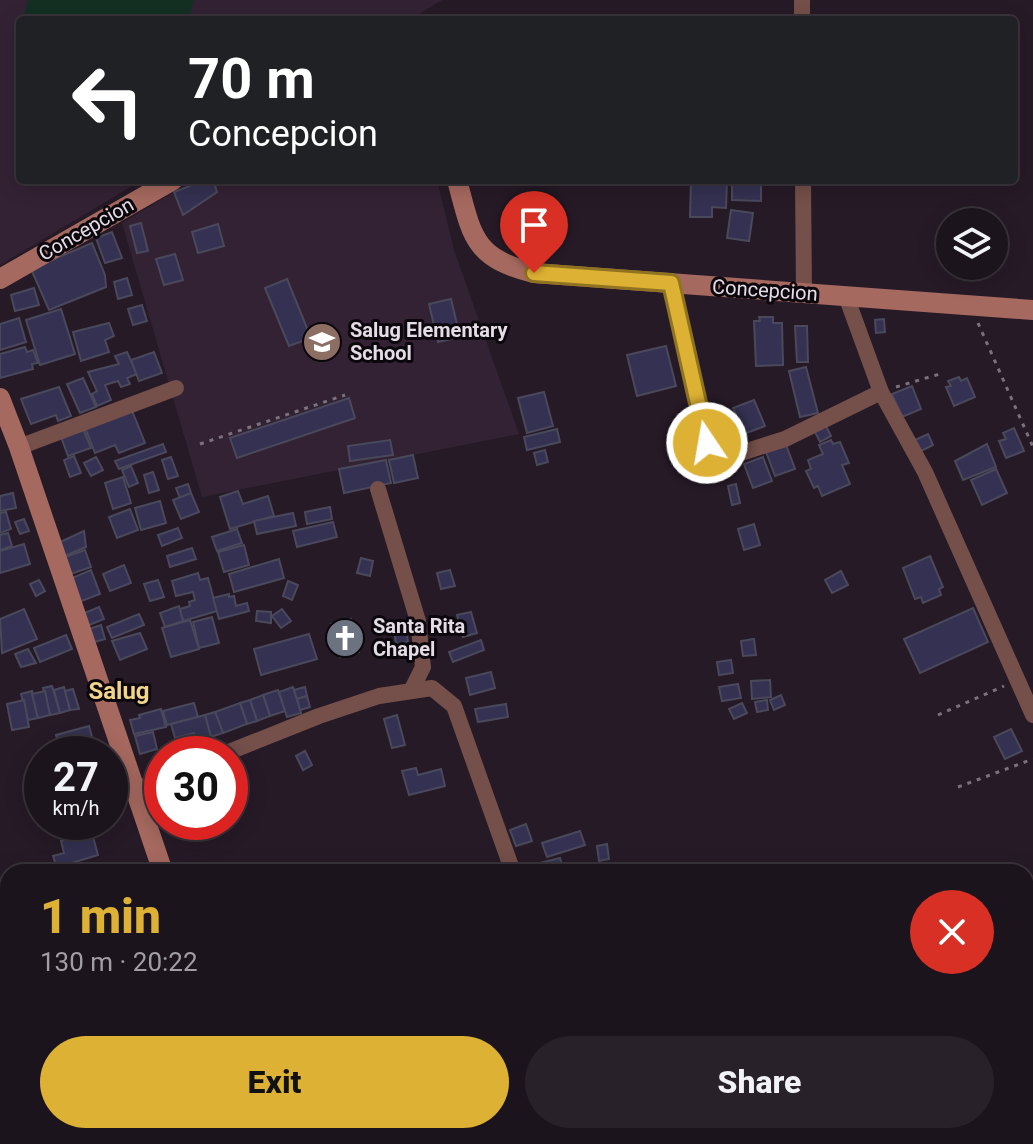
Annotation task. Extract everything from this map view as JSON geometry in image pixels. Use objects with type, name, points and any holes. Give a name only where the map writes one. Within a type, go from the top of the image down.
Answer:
[{"type":"main road","name":"Concepcion","points":[[0,279],[166,184]]},
{"type":"main road","name":"Concepcion","points":[[458,184],[470,229],[487,254],[510,267],[534,273],[1033,310]]},
{"type":"main road","points":[[0,398],[160,864]]},
{"type":"street","points":[[803,184],[804,293]]},
{"type":"street","points":[[671,283],[707,443],[717,452],[728,457],[785,439],[881,392]]},
{"type":"street","points":[[846,296],[881,392],[925,472],[1033,715]]},
{"type":"street","points":[[19,447],[176,388]]},
{"type":"street","points":[[378,489],[418,621],[423,667],[411,691]]},
{"type":"street","points":[[248,744],[379,696],[432,688],[454,706],[510,864]]},
{"type":"street","points":[[135,790],[144,786]]},
{"type":"path","points":[[970,305],[1033,447]]},
{"type":"path","points":[[881,392],[943,373]]},
{"type":"path","points":[[200,444],[345,395]]},
{"type":"path","points":[[938,715],[1018,680]]},
{"type":"path","points":[[958,787],[1033,759]]},
{"type":"shaded area","points":[[0,0],[442,0],[416,16],[16,16],[16,184],[135,184],[0,265]]},
{"type":"shaded area","name":"Salug Elementary School","points":[[187,184],[438,184],[454,250],[519,434],[202,497],[122,223]]},
{"type":"green space","points":[[28,0],[194,0],[190,16],[24,16]]},
{"type":"building","points":[[195,184],[214,184],[217,192],[183,215],[174,192]]},
{"type":"building","points":[[691,184],[727,184],[726,208],[712,207],[712,217],[690,217]]},
{"type":"building","points":[[732,184],[761,184],[761,201],[732,200]]},
{"type":"building","points":[[731,210],[753,213],[749,241],[727,238]]},
{"type":"building","points":[[141,223],[148,251],[137,253],[130,226]]},
{"type":"building","points":[[218,224],[224,246],[198,253],[192,232]]},
{"type":"building","points":[[112,232],[122,258],[105,263],[96,238]]},
{"type":"building","points":[[92,243],[105,275],[106,287],[49,310],[31,269]]},
{"type":"building","points":[[175,254],[183,280],[164,285],[156,259]]},
{"type":"building","points":[[127,278],[132,295],[118,299],[114,282]]},
{"type":"building","points":[[287,279],[311,338],[289,346],[265,288]]},
{"type":"building","points":[[34,288],[39,305],[15,311],[11,295]]},
{"type":"building","points":[[451,299],[460,337],[438,342],[429,304]]},
{"type":"building","points":[[142,305],[147,321],[133,325],[128,309]]},
{"type":"building","points":[[61,309],[75,354],[40,365],[26,320]]},
{"type":"building","points":[[759,317],[773,317],[773,323],[782,323],[783,365],[756,366],[754,321],[760,321]]},
{"type":"building","points":[[19,318],[26,342],[0,350],[0,324]]},
{"type":"building","points":[[884,319],[885,332],[876,333],[875,320]]},
{"type":"building","points":[[109,323],[114,336],[105,340],[109,352],[81,361],[73,332]]},
{"type":"building","points":[[795,326],[807,326],[808,362],[797,362]]},
{"type":"building","points":[[666,346],[676,386],[637,396],[627,355]]},
{"type":"building","points":[[25,347],[27,352],[33,350],[38,363],[32,364],[33,369],[0,378],[0,354]]},
{"type":"building","points":[[127,352],[137,374],[127,378],[130,384],[121,387],[118,381],[105,385],[111,400],[97,406],[92,394],[97,391],[88,372],[119,364],[115,356]]},
{"type":"building","points":[[154,352],[162,373],[139,381],[131,360]]},
{"type":"building","points":[[806,367],[818,413],[800,417],[789,371]]},
{"type":"building","points":[[959,377],[961,381],[967,378],[975,397],[954,406],[946,387],[951,386],[948,381]]},
{"type":"building","points":[[83,378],[96,407],[80,413],[67,384]]},
{"type":"building","points":[[912,386],[921,409],[902,417],[892,394]]},
{"type":"building","points":[[59,387],[71,416],[58,421],[56,415],[31,424],[21,399]]},
{"type":"building","points":[[544,392],[553,426],[527,433],[518,398]]},
{"type":"building","points":[[349,398],[355,418],[237,458],[230,438]]},
{"type":"building","points":[[754,400],[765,426],[744,434],[733,408]]},
{"type":"building","points":[[131,408],[145,443],[119,453],[115,445],[95,453],[84,425]]},
{"type":"building","points":[[824,422],[831,436],[820,442],[813,428]]},
{"type":"building","points":[[82,426],[91,448],[68,456],[60,434]]},
{"type":"building","points":[[1014,428],[1024,451],[1006,458],[999,441],[1006,439],[1003,433]]},
{"type":"building","points":[[557,429],[560,442],[527,450],[524,437]]},
{"type":"building","points":[[734,434],[739,444],[723,451],[718,442]]},
{"type":"building","points":[[928,434],[933,445],[921,451],[915,440]]},
{"type":"building","points":[[390,440],[393,455],[350,461],[348,446]]},
{"type":"building","points":[[831,440],[833,444],[840,442],[849,463],[842,465],[850,484],[822,496],[818,486],[814,488],[806,471],[811,469],[808,460],[823,454],[819,445]]},
{"type":"building","points":[[785,442],[795,469],[775,476],[765,449]]},
{"type":"building","points":[[163,444],[166,452],[119,469],[115,461]]},
{"type":"building","points":[[987,444],[996,467],[963,480],[955,461]]},
{"type":"building","points":[[545,450],[548,462],[537,465],[534,453]]},
{"type":"building","points":[[413,455],[418,478],[394,483],[389,460]]},
{"type":"building","points":[[74,456],[81,473],[70,477],[64,460]]},
{"type":"building","points":[[96,457],[103,470],[91,476],[84,463]]},
{"type":"building","points":[[171,457],[178,476],[168,479],[162,460]]},
{"type":"building","points":[[763,457],[772,481],[753,488],[744,464]]},
{"type":"building","points":[[386,460],[391,483],[344,493],[339,469]]},
{"type":"building","points":[[131,466],[138,483],[129,487],[122,470]]},
{"type":"building","points":[[996,469],[1007,493],[982,505],[971,480]]},
{"type":"building","points":[[153,472],[159,490],[149,493],[144,475]]},
{"type":"building","points":[[123,477],[131,503],[113,509],[105,483]]},
{"type":"building","points":[[188,484],[191,493],[180,498],[176,488]]},
{"type":"building","points":[[736,484],[740,503],[732,505],[728,486]]},
{"type":"building","points":[[238,491],[243,504],[268,496],[274,516],[230,529],[220,497]]},
{"type":"building","points":[[13,493],[16,508],[0,511],[0,496]]},
{"type":"building","points":[[191,493],[199,512],[181,519],[173,500]]},
{"type":"building","points":[[160,501],[166,523],[141,530],[135,508]]},
{"type":"building","points":[[330,507],[332,519],[307,524],[305,512]]},
{"type":"building","points":[[130,509],[138,530],[117,538],[109,517]]},
{"type":"building","points":[[6,512],[11,529],[0,533],[0,513]]},
{"type":"building","points":[[293,513],[296,526],[257,534],[254,521]]},
{"type":"building","points":[[24,519],[29,531],[20,534],[15,522]]},
{"type":"building","points":[[333,522],[337,537],[297,547],[293,531]]},
{"type":"building","points":[[754,524],[760,545],[744,550],[738,529]]},
{"type":"building","points":[[178,528],[182,538],[162,546],[158,535]]},
{"type":"building","points":[[237,529],[242,543],[217,551],[212,537]]},
{"type":"building","points":[[84,531],[86,547],[62,557],[56,544]]},
{"type":"building","points":[[8,533],[12,546],[0,550],[0,535]]},
{"type":"building","points":[[24,544],[30,564],[0,573],[0,551]]},
{"type":"building","points":[[244,545],[249,565],[224,572],[218,552]]},
{"type":"building","points":[[192,548],[196,559],[170,567],[167,556]]},
{"type":"building","points":[[85,550],[91,567],[67,575],[62,558]]},
{"type":"building","points":[[930,556],[943,587],[939,589],[941,595],[923,603],[921,597],[915,599],[903,568]]},
{"type":"building","points":[[361,558],[373,561],[370,576],[357,573]]},
{"type":"building","points":[[279,559],[284,578],[234,592],[229,574]]},
{"type":"building","points":[[124,565],[131,583],[110,591],[103,574]]},
{"type":"building","points":[[91,570],[100,594],[79,602],[70,579]]},
{"type":"building","points":[[450,570],[455,586],[441,589],[437,573]]},
{"type":"building","points":[[841,571],[848,585],[832,593],[825,580]]},
{"type":"building","points":[[198,573],[200,580],[208,578],[217,611],[183,621],[180,609],[190,606],[189,602],[195,600],[193,592],[176,596],[172,581]]},
{"type":"building","points":[[39,580],[45,591],[36,596],[30,584]]},
{"type":"building","points":[[158,580],[164,597],[150,601],[144,584]]},
{"type":"building","points":[[288,581],[298,585],[292,600],[283,596]]},
{"type":"building","points":[[229,594],[229,597],[234,596],[236,606],[247,603],[249,611],[219,619],[213,598]]},
{"type":"building","points":[[179,606],[183,621],[165,627],[160,613]]},
{"type":"building","points":[[99,607],[104,619],[87,626],[82,614]]},
{"type":"building","points":[[973,608],[988,642],[920,673],[904,639]]},
{"type":"building","points":[[24,609],[37,639],[2,653],[0,619]]},
{"type":"building","points":[[282,609],[291,621],[281,628],[272,616]]},
{"type":"building","points":[[257,611],[271,612],[271,623],[256,621]]},
{"type":"building","points":[[471,612],[477,633],[463,637],[457,615]]},
{"type":"building","points":[[139,614],[144,625],[112,638],[107,627]]},
{"type":"building","points":[[212,617],[219,643],[199,648],[193,622]]},
{"type":"building","name":"Santa Rita Chapel","points":[[351,619],[359,652],[340,657],[331,624]]},
{"type":"building","points":[[190,620],[199,649],[171,657],[162,628]]},
{"type":"building","points":[[101,625],[105,639],[91,643],[86,630]]},
{"type":"building","points":[[406,628],[408,642],[396,644],[394,630]]},
{"type":"building","points":[[140,633],[147,649],[120,660],[112,641]]},
{"type":"building","points":[[309,634],[317,659],[261,675],[254,649]]},
{"type":"building","points":[[66,635],[72,649],[40,662],[34,648]]},
{"type":"building","points":[[754,639],[756,655],[743,656],[741,641]]},
{"type":"building","points":[[481,640],[484,650],[453,662],[449,652]]},
{"type":"building","points":[[28,649],[36,663],[21,667],[15,654]]},
{"type":"building","points":[[731,660],[733,673],[719,675],[717,662]]},
{"type":"building","points":[[491,672],[495,688],[470,695],[466,678]]},
{"type":"building","points":[[770,680],[771,697],[752,699],[751,681]]},
{"type":"building","points":[[738,684],[741,698],[722,701],[719,687]]},
{"type":"building","points":[[52,686],[60,713],[50,715],[43,688]]},
{"type":"building","points":[[64,687],[70,710],[60,713],[54,690]]},
{"type":"building","points":[[293,687],[301,713],[287,717],[279,692]]},
{"type":"building","points":[[305,687],[307,696],[297,699],[294,690]]},
{"type":"building","points":[[73,689],[79,709],[70,710],[65,691]]},
{"type":"building","points":[[278,690],[285,711],[270,716],[263,695]]},
{"type":"building","points":[[32,691],[38,718],[28,720],[21,694]]},
{"type":"building","points":[[45,691],[50,715],[38,718],[32,694]]},
{"type":"building","points":[[263,695],[270,716],[257,721],[250,700]]},
{"type":"building","points":[[781,695],[785,705],[774,710],[770,700]]},
{"type":"building","points":[[307,696],[310,707],[300,710],[297,699]]},
{"type":"building","points":[[24,700],[29,727],[12,730],[7,704]]},
{"type":"building","points":[[250,700],[257,721],[247,724],[240,703]]},
{"type":"building","points":[[767,700],[768,710],[757,712],[755,702]]},
{"type":"building","points":[[194,703],[198,717],[167,725],[163,711]]},
{"type":"building","points":[[240,703],[247,724],[223,733],[215,712]]},
{"type":"building","points":[[742,703],[747,713],[734,719],[729,709]]},
{"type":"building","points":[[506,704],[508,717],[478,722],[475,709]]},
{"type":"building","points":[[161,709],[166,727],[134,734],[130,720]]},
{"type":"building","points":[[215,712],[223,733],[211,736],[205,715]]},
{"type":"building","points":[[205,715],[211,736],[195,736],[194,733],[174,736],[171,724]]},
{"type":"building","points":[[397,715],[405,745],[392,748],[384,719]]},
{"type":"building","points":[[89,726],[92,736],[56,736]]},
{"type":"building","points":[[1011,729],[1022,751],[1005,759],[994,737]]},
{"type":"building","points":[[153,732],[154,736],[144,736],[144,753],[140,754],[135,736]]},
{"type":"building","points":[[305,751],[312,765],[303,770],[296,756]]},
{"type":"building","points":[[416,768],[418,775],[441,769],[445,786],[409,795],[402,771]]},
{"type":"building","points":[[526,824],[532,841],[516,846],[510,830]]},
{"type":"building","points":[[580,831],[585,845],[547,857],[542,843]]},
{"type":"building","points":[[94,840],[98,855],[68,864],[56,864],[53,856],[64,853],[61,841]]},
{"type":"building","points":[[607,844],[609,859],[599,861],[597,846]]},
{"type":"building","points":[[560,858],[562,864],[536,864]]},
{"type":"place","name":"Salug Elementary School","points":[[322,342]]},
{"type":"place","name":"Santa Rita Chapel","points":[[345,638]]},
{"type":"district","name":"Salug","points":[[119,691]]},
{"type":"route","points":[[534,273],[671,283],[707,443]]}]
